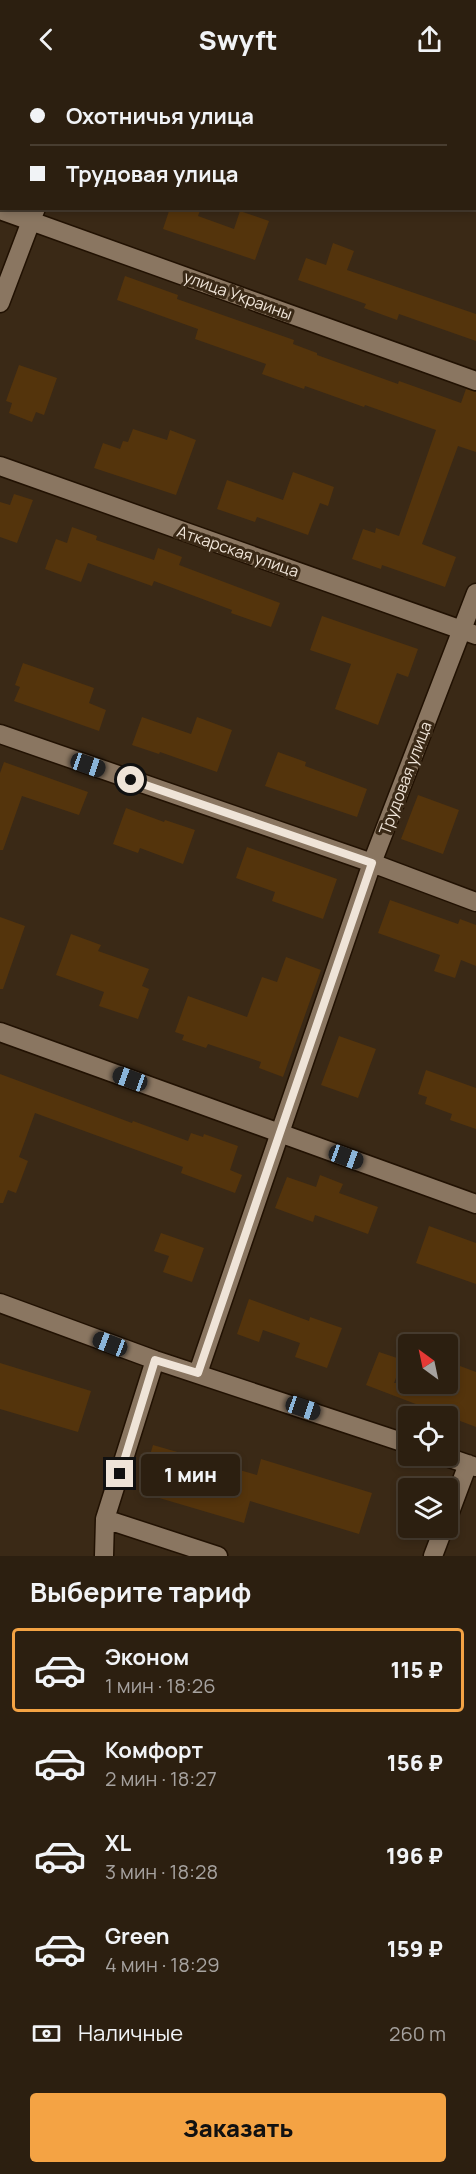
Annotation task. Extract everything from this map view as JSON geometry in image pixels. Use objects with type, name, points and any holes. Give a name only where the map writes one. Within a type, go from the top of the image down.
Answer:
[{"type":"street","name":"улица Украины","points":[[0,210],[34,215],[476,381]]},
{"type":"street","points":[[0,303],[34,215]]},
{"type":"street","name":"Аткарская улица","points":[[0,466],[469,632]]},
{"type":"street","name":"Трудовая улица","points":[[198,1373],[372,863],[469,632],[476,593]]},
{"type":"street","points":[[0,734],[372,863],[476,902]]},
{"type":"street","points":[[0,1032],[476,1204]]},
{"type":"street","points":[[0,1303],[155,1360],[398,1441]]},
{"type":"street","points":[[104,1556],[105,1520],[155,1360]]},
{"type":"street","points":[[458,1496],[472,1465]]},
{"type":"street","points":[[105,1520],[218,1556]]},
{"type":"street","points":[[433,1556],[440,1538]]},
{"type":"building","points":[[169,210],[200,210],[198,216],[234,229],[240,211],[269,221],[255,260],[163,229]]},
{"type":"building","points":[[333,243],[354,251],[347,270],[476,314],[476,341],[399,314],[397,320],[364,308],[366,304],[298,280],[306,258],[326,265]]},
{"type":"building","points":[[125,276],[178,295],[177,299],[294,340],[293,344],[317,353],[317,355],[398,384],[399,381],[461,403],[466,389],[476,392],[476,452],[458,446],[422,544],[456,557],[445,587],[382,565],[381,569],[352,559],[363,529],[375,533],[376,528],[399,536],[436,430],[365,405],[364,407],[305,386],[304,389],[262,374],[266,364],[195,339],[198,329],[117,300]]},
{"type":"building","points":[[19,365],[57,378],[44,415],[36,412],[32,422],[9,413],[12,403],[6,401]]},
{"type":"building","points":[[133,429],[167,440],[170,430],[196,440],[176,495],[94,468],[103,443],[120,449],[123,441],[128,442]]},
{"type":"building","points":[[293,472],[334,487],[328,506],[320,503],[308,535],[257,517],[255,522],[217,509],[227,480],[283,500]]},
{"type":"building","points":[[14,494],[33,500],[17,543],[0,537],[0,502],[10,505]]},
{"type":"building","points":[[72,527],[97,536],[96,540],[154,560],[158,548],[182,557],[179,565],[280,603],[271,627],[154,581],[152,586],[88,563],[81,582],[45,569],[56,539],[67,543]]},
{"type":"building","points":[[322,616],[418,649],[408,677],[397,673],[378,725],[335,709],[351,664],[310,650]]},
{"type":"building","points":[[23,663],[94,688],[89,703],[106,710],[99,731],[14,701],[20,687],[15,685]]},
{"type":"building","points":[[142,717],[191,734],[197,717],[232,730],[217,772],[160,752],[159,754],[132,745]]},
{"type":"building","points":[[278,752],[306,762],[305,766],[367,789],[357,817],[265,786]]},
{"type":"building","points":[[4,762],[88,792],[79,815],[22,796],[3,850],[0,850],[0,773]]},
{"type":"building","points":[[418,795],[459,810],[443,854],[401,839]]},
{"type":"building","points":[[126,808],[195,830],[183,864],[140,848],[138,853],[113,844]]},
{"type":"building","points":[[247,847],[337,879],[323,919],[272,901],[275,892],[236,878]]},
{"type":"building","points":[[390,900],[458,924],[460,919],[476,925],[476,966],[461,960],[455,978],[434,971],[440,955],[378,933]]},
{"type":"building","points":[[0,917],[25,926],[3,989],[0,989]]},
{"type":"building","points":[[71,934],[101,945],[98,951],[149,969],[142,986],[149,989],[138,1019],[99,1006],[104,992],[56,975]]},
{"type":"building","points":[[286,957],[321,970],[283,1077],[259,1068],[261,1062],[208,1044],[206,1048],[182,1040],[184,1035],[175,1032],[188,996],[247,1017],[262,977],[277,982]]},
{"type":"building","points":[[339,1036],[376,1049],[358,1098],[321,1085]]},
{"type":"building","points":[[426,1070],[476,1088],[476,1129],[450,1120],[452,1114],[425,1104],[427,1097],[418,1094]]},
{"type":"building","points":[[0,1074],[132,1123],[133,1121],[188,1141],[191,1133],[203,1137],[204,1134],[238,1146],[230,1170],[242,1175],[235,1193],[181,1173],[183,1167],[35,1113],[19,1157],[28,1161],[16,1193],[8,1190],[3,1203],[0,1203]]},
{"type":"building","points":[[320,1175],[343,1184],[339,1193],[378,1207],[368,1234],[315,1215],[313,1222],[275,1208],[287,1177],[316,1187]]},
{"type":"building","points":[[429,1226],[476,1243],[476,1284],[416,1263]]},
{"type":"building","points":[[161,1233],[204,1248],[192,1282],[163,1272],[169,1256],[154,1251]]},
{"type":"building","points":[[249,1299],[309,1321],[310,1317],[342,1328],[327,1368],[295,1357],[300,1343],[263,1330],[259,1342],[237,1334]]},
{"type":"building","points":[[379,1352],[398,1358],[398,1373],[394,1383],[398,1383],[398,1394],[458,1394],[458,1365],[476,1372],[476,1427],[458,1420],[458,1406],[421,1406],[366,1385]]},
{"type":"building","points":[[0,1363],[91,1391],[78,1432],[0,1409]]},
{"type":"building","points":[[153,1445],[257,1475],[261,1459],[372,1493],[359,1534],[250,1501],[244,1523],[139,1492]]},
{"type":"route","points":[[120,1474],[155,1360],[198,1373],[372,863],[131,780]]}]
